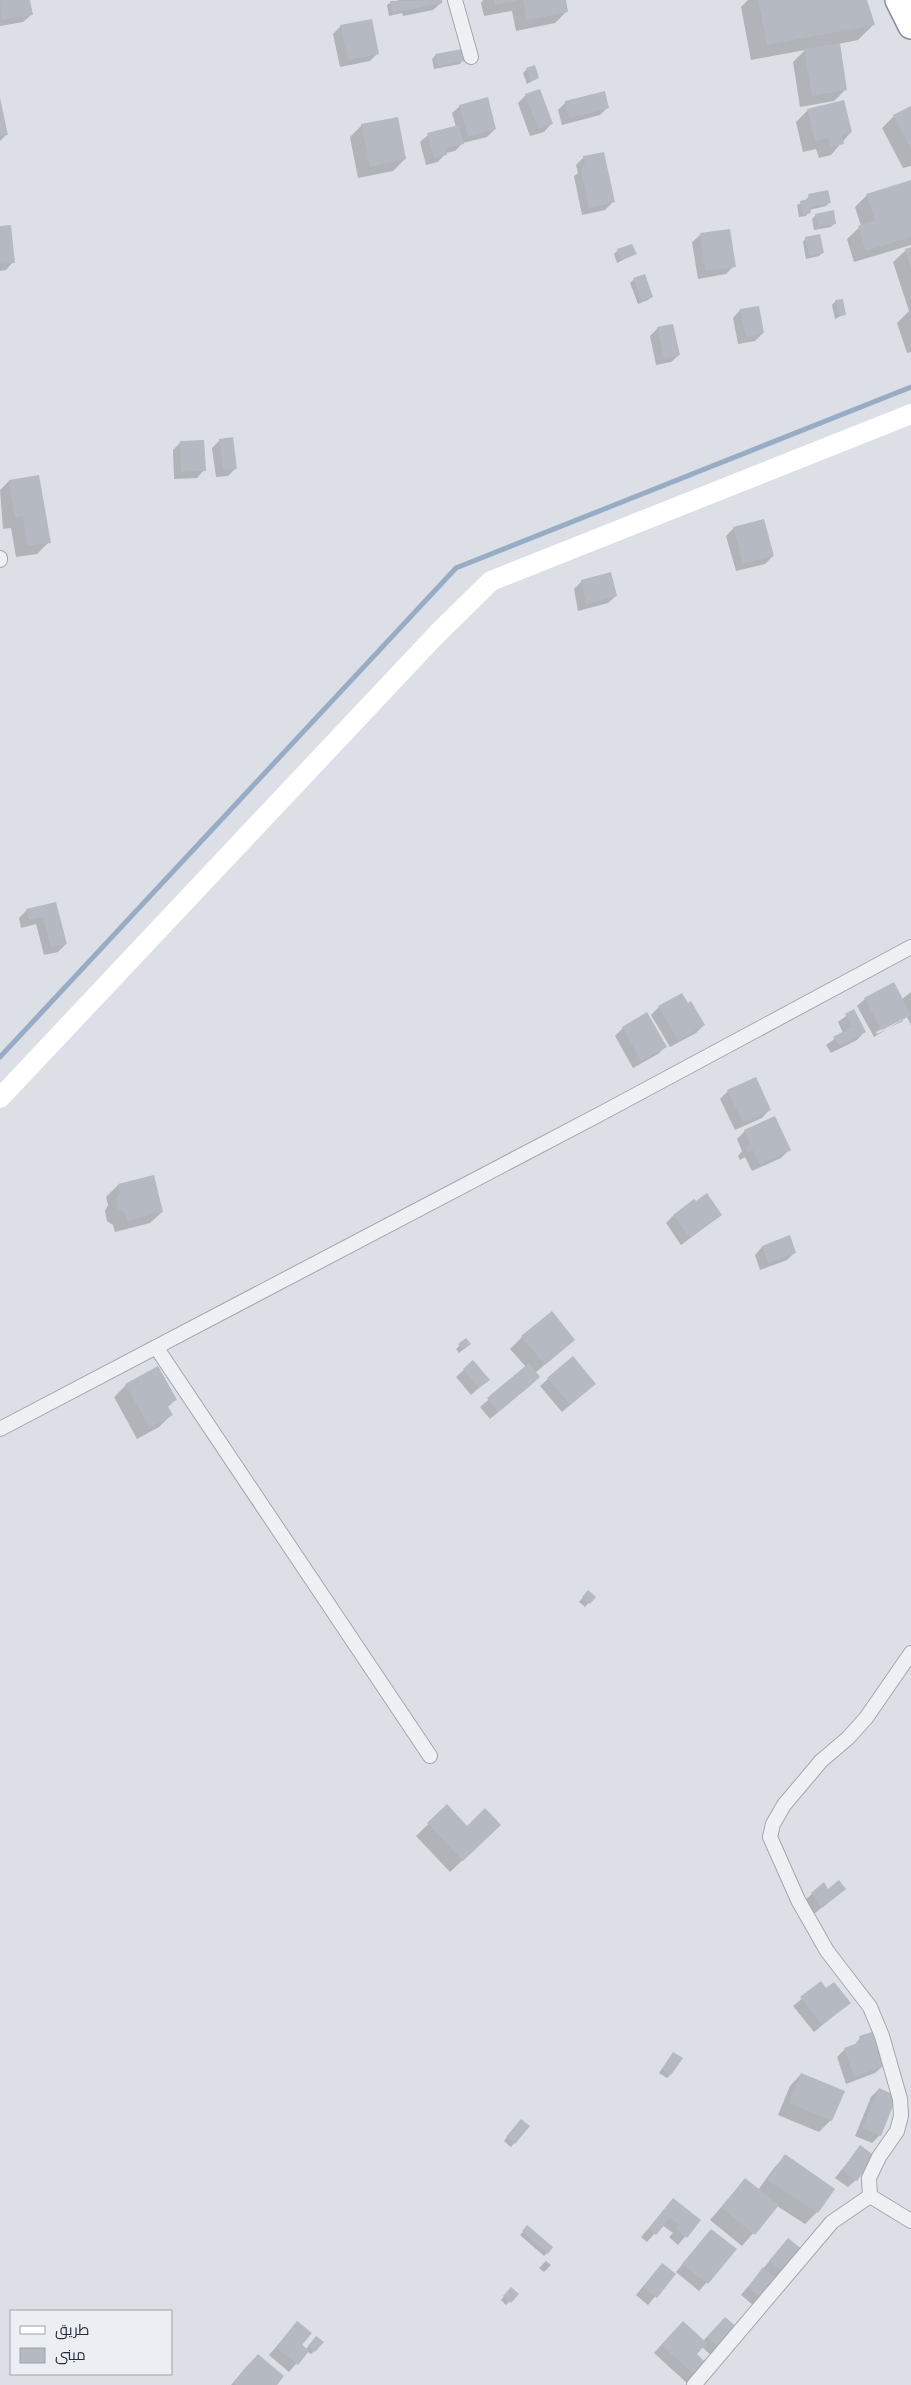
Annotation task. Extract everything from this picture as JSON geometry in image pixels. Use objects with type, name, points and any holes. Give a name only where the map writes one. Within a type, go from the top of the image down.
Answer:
[{"type":"highway","points":[[898,0],[911,26]]},
{"type":"street","points":[[456,0],[470,57]]},
{"type":"street","points":[[0,1098],[437,634],[491,581],[911,414]]},
{"type":"street","points":[[0,1429],[602,1113],[911,947]]},
{"type":"street","points":[[156,1347],[430,1756]]},
{"type":"street","points":[[870,2196],[869,2178],[879,2157],[897,2131],[901,2116],[900,2099],[887,2054],[870,2007],[827,1951],[798,1900],[770,1837],[773,1824],[784,1805],[821,1761],[848,1738],[866,1718],[911,1653]]},
{"type":"street","points":[[870,2196],[911,2221]]},
{"type":"street","points":[[694,2385],[832,2222],[870,2196]]},
{"type":"building","points":[[0,0],[30,0],[33,15],[1,20]]},
{"type":"building","points":[[442,0],[442,3],[393,13],[390,1]]},
{"type":"building","points":[[494,0],[517,0],[517,1],[495,5]]},
{"type":"building","points":[[523,0],[566,0],[568,12],[527,20]]},
{"type":"building","points":[[758,0],[867,0],[875,25],[767,45]]},
{"type":"building","points":[[372,19],[379,54],[348,60],[340,25]]},
{"type":"building","points":[[840,43],[847,90],[812,96],[804,49]]},
{"type":"building","points":[[462,49],[465,61],[438,66],[435,54]]},
{"type":"building","points":[[535,65],[539,78],[531,81],[526,68]]},
{"type":"building","points":[[540,89],[553,124],[538,129],[525,94]]},
{"type":"building","points":[[605,91],[609,108],[569,118],[565,101]]},
{"type":"building","points":[[488,97],[496,129],[468,137],[459,105]]},
{"type":"building","points":[[0,98],[8,135],[0,136]]},
{"type":"building","points":[[844,100],[852,132],[842,135],[844,144],[830,147],[828,138],[815,141],[807,109]]},
{"type":"building","points":[[911,106],[911,149],[893,115]]},
{"type":"building","points":[[398,117],[406,159],[370,167],[361,124]]},
{"type":"building","points":[[459,125],[464,144],[446,148],[447,155],[434,158],[427,133]]},
{"type":"building","points":[[604,152],[615,202],[589,208],[581,168],[585,167],[583,156]]},
{"type":"building","points":[[911,180],[911,237],[866,251],[858,226],[875,220],[866,194]]},
{"type":"building","points":[[828,190],[831,203],[810,207],[811,213],[803,215],[800,201],[809,199],[808,194]]},
{"type":"building","points":[[834,210],[836,224],[818,227],[815,214]]},
{"type":"building","points":[[11,225],[15,263],[0,264],[0,226]]},
{"type":"building","points":[[730,229],[736,267],[705,271],[700,233]]},
{"type":"building","points":[[820,234],[824,253],[809,256],[805,237]]},
{"type":"building","points":[[632,244],[637,254],[621,260],[617,249]]},
{"type":"building","points":[[911,247],[911,269],[905,249]]},
{"type":"building","points":[[645,274],[653,297],[642,301],[633,278]]},
{"type":"building","points":[[843,299],[846,315],[839,316],[835,300]]},
{"type":"building","points":[[759,306],[764,333],[746,337],[740,309]]},
{"type":"building","points":[[673,324],[680,355],[664,358],[657,327]]},
{"type":"building","points":[[233,437],[237,469],[223,470],[219,439]]},
{"type":"building","points":[[204,440],[206,471],[181,472],[180,441]]},
{"type":"building","points":[[39,475],[51,543],[27,546],[23,516],[15,518],[9,480]]},
{"type":"building","points":[[764,519],[774,556],[743,564],[733,527]]},
{"type":"building","points":[[611,572],[617,596],[586,604],[581,580]]},
{"type":"building","points":[[56,902],[67,944],[51,948],[43,917],[29,920],[26,909]]},
{"type":"building","points":[[894,982],[911,1015],[882,1030],[864,998]]},
{"type":"building","points":[[682,993],[688,1003],[691,1001],[705,1025],[678,1041],[658,1006]]},
{"type":"building","points":[[854,1009],[866,1032],[839,1046],[833,1037],[852,1027],[845,1014]]},
{"type":"building","points":[[647,1012],[667,1047],[641,1061],[622,1027]]},
{"type":"building","points":[[756,1077],[771,1110],[743,1123],[727,1090]]},
{"type":"building","points":[[775,1116],[791,1150],[759,1165],[753,1150],[748,1153],[745,1147],[750,1144],[744,1130]]},
{"type":"building","points":[[154,1175],[163,1212],[127,1221],[125,1213],[118,1209],[116,1199],[120,1192],[118,1184]]},
{"type":"building","points":[[707,1193],[722,1215],[690,1238],[673,1215],[694,1199],[696,1201]]},
{"type":"building","points":[[790,1235],[796,1253],[768,1263],[762,1246]]},
{"type":"building","points":[[552,1311],[575,1340],[545,1365],[521,1336]]},
{"type":"building","points":[[466,1338],[471,1344],[463,1350],[458,1344]]},
{"type":"building","points":[[573,1356],[596,1384],[570,1405],[547,1378]]},
{"type":"building","points":[[473,1360],[490,1380],[479,1388],[463,1369]]},
{"type":"building","points":[[529,1363],[540,1377],[498,1412],[487,1398]]},
{"type":"building","points":[[158,1366],[177,1400],[167,1405],[173,1415],[150,1428],[125,1384]]},
{"type":"building","points":[[588,1590],[596,1597],[590,1604],[582,1597]]},
{"type":"building","points":[[447,1804],[467,1826],[485,1808],[501,1825],[463,1861],[427,1823]]},
{"type":"building","points":[[839,1880],[846,1889],[822,1908],[811,1893],[824,1882],[828,1889]]},
{"type":"building","points":[[821,1981],[826,1988],[834,1982],[851,2003],[822,2025],[800,1997]]},
{"type":"building","points":[[872,2032],[885,2066],[854,2077],[844,2048],[861,2042],[859,2036]]},
{"type":"building","points":[[673,2052],[683,2058],[671,2075],[662,2069]]},
{"type":"building","points":[[801,2073],[845,2091],[832,2121],[789,2103]]},
{"type":"building","points":[[879,2088],[897,2096],[881,2136],[862,2128]]},
{"type":"building","points":[[521,2119],[530,2126],[515,2144],[506,2137]]},
{"type":"building","points":[[860,2145],[875,2156],[857,2181],[842,2170]]},
{"type":"building","points":[[785,2154],[835,2189],[818,2213],[767,2180]]},
{"type":"building","points":[[745,2178],[779,2205],[755,2235],[721,2208]]},
{"type":"building","points":[[673,2198],[701,2220],[687,2238],[676,2229],[679,2225],[670,2218],[656,2235],[648,2229]]},
{"type":"building","points":[[527,2225],[553,2247],[548,2254],[522,2231]]},
{"type":"building","points":[[711,2229],[737,2249],[708,2284],[682,2264]]},
{"type":"building","points":[[788,2238],[803,2250],[784,2273],[769,2261]]},
{"type":"building","points":[[662,2263],[676,2274],[657,2298],[643,2287]]},
{"type":"building","points":[[763,2267],[778,2280],[762,2299],[748,2287]]},
{"type":"building","points":[[511,2287],[519,2294],[511,2303],[503,2296]]},
{"type":"building","points":[[725,2317],[739,2329],[721,2349],[707,2337]]},
{"type":"building","points":[[297,2321],[312,2333],[302,2345],[309,2351],[298,2365],[276,2347]]},
{"type":"building","points":[[683,2321],[707,2343],[697,2354],[708,2365],[697,2377],[661,2345]]},
{"type":"building","points":[[316,2336],[324,2342],[315,2352],[308,2346]]},
{"type":"building","points":[[258,2354],[284,2376],[277,2385],[236,2385],[233,2383]]},
{"type":"waterway","points":[[0,1057],[456,568],[911,387]]}]
